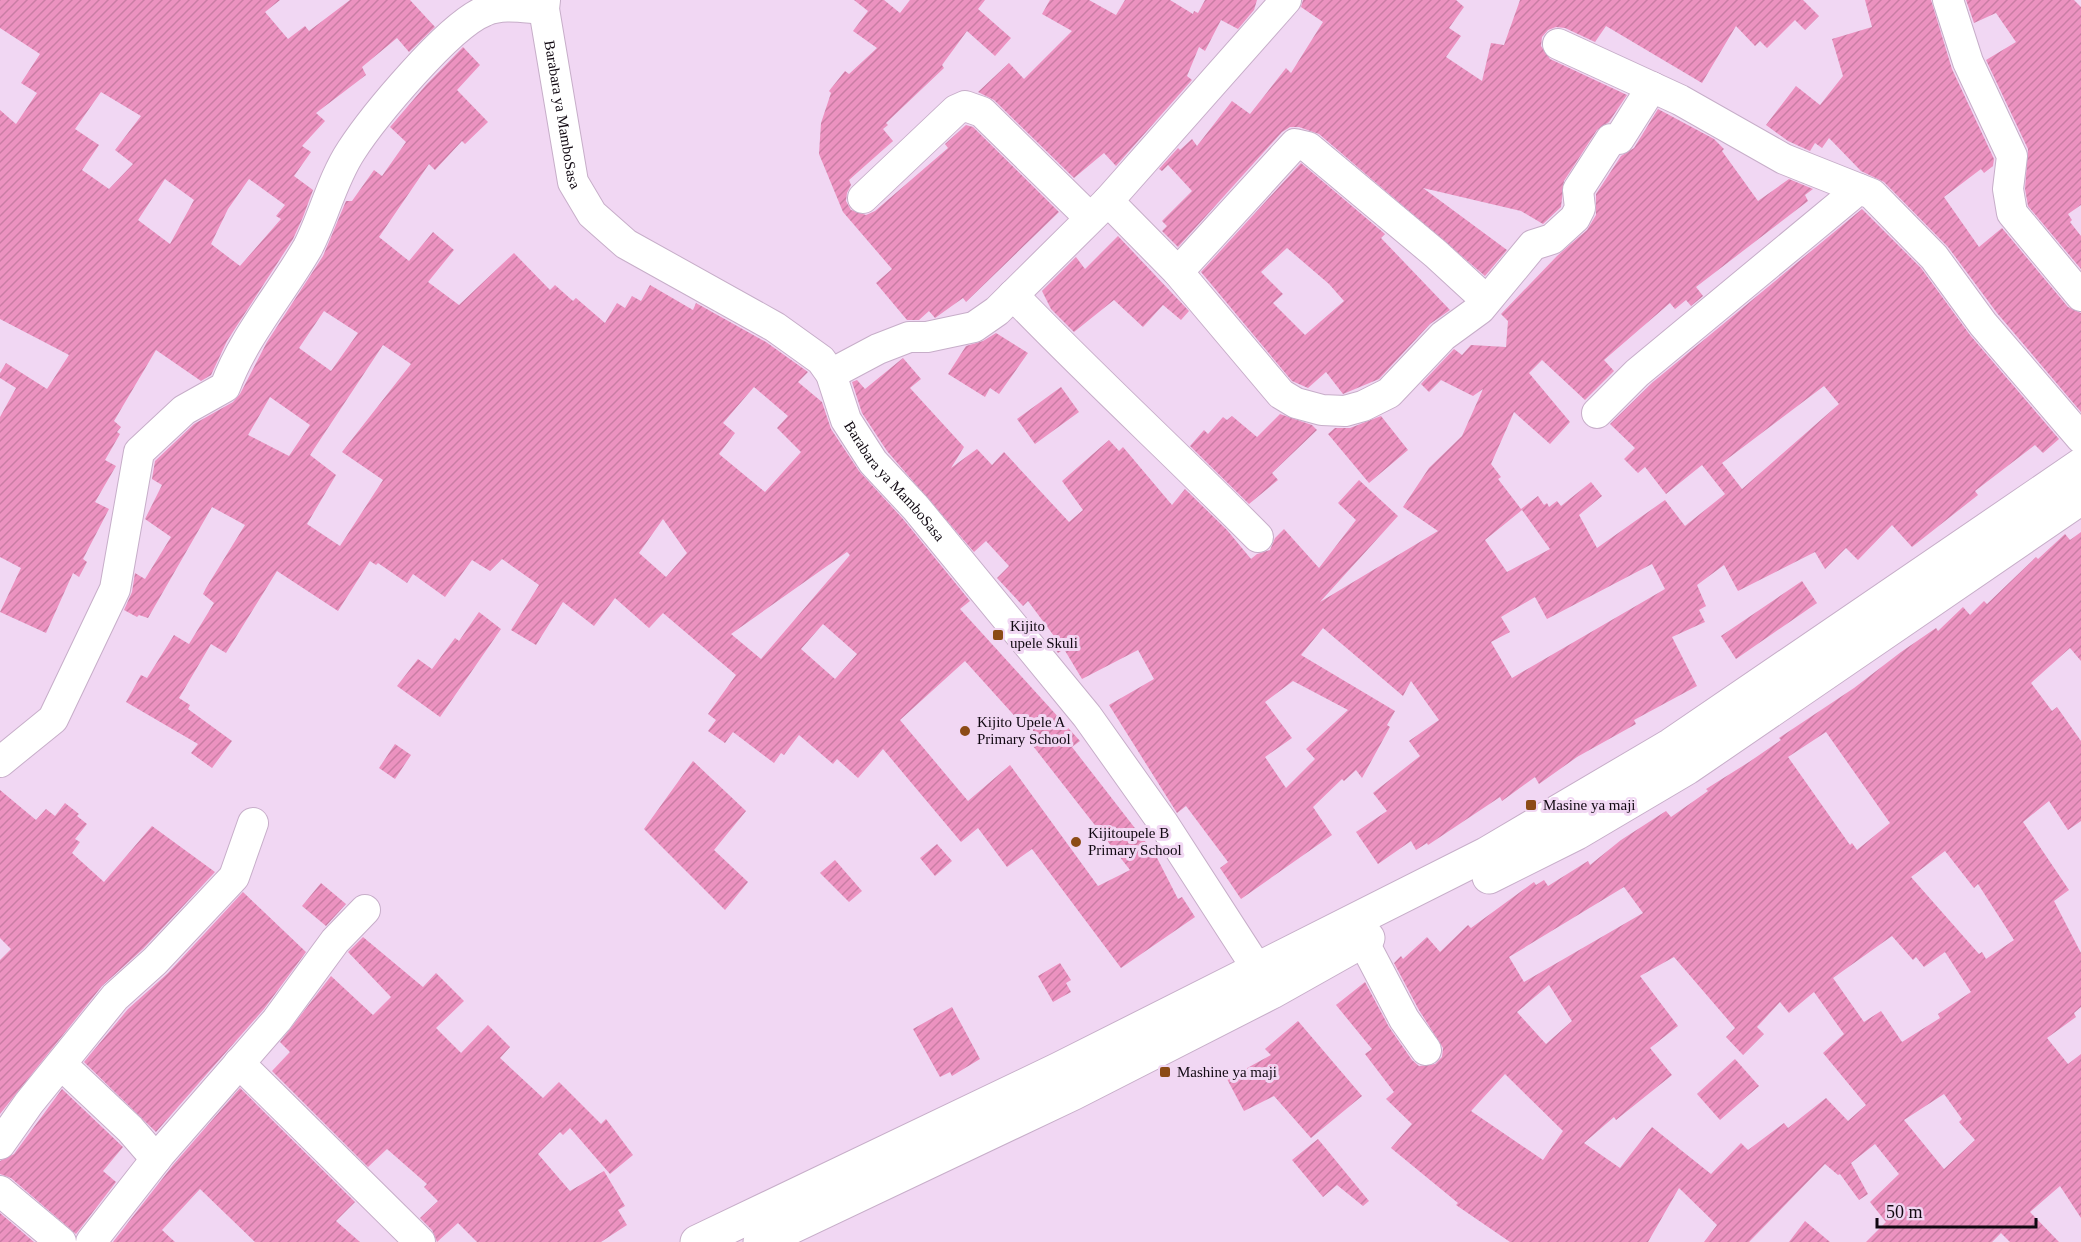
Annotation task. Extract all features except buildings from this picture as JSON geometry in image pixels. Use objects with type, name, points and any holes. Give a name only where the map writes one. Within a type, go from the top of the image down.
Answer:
[{"type":"main road","points":[[760,1242],[1074,1093],[1634,768],[2081,465]]},
{"type":"main road","points":[[697,1242],[1059,1069],[1363,941],[1576,833],[1687,768],[2081,498]]},
{"type":"street","points":[[831,374],[878,349],[909,338],[927,337],[974,327],[998,311],[1099,209],[1286,0]]},
{"type":"street","points":[[1948,0],[1968,62],[2012,156],[2008,189],[2012,213],[2081,296]]},
{"type":"street","points":[[0,762],[53,719],[115,589],[139,452],[184,410],[225,387],[233,364],[308,246],[350,153],[402,86],[453,35],[484,11],[502,7],[544,5]]},
{"type":"street","name":"Barabara ya MamboSasa","points":[[544,5],[573,182],[592,214],[626,244],[725,297],[800,343],[821,360],[831,374],[846,420],[873,462],[916,508],[1087,716],[1163,823],[1264,981]]},
{"type":"street","points":[[1558,44],[1680,100],[1784,159],[1872,194],[1934,257],[1983,324],[2081,438]]},
{"type":"street","points":[[863,198],[956,110],[965,106],[982,112],[1178,272],[1281,394],[1296,403],[1322,410],[1345,411],[1363,406],[1389,393],[1443,336],[1479,309],[1533,245],[1552,239],[1575,218],[1580,208],[1578,190],[1582,183],[1605,145],[1611,139],[1619,139],[1652,87]]},
{"type":"street","points":[[1178,272],[1295,144],[1308,147],[1436,254],[1486,300]]},
{"type":"street","points":[[1597,413],[1637,373],[1859,189]]},
{"type":"street","points":[[1013,295],[1092,377],[1176,454],[1258,537]]},
{"type":"street","points":[[0,1144],[29,1103],[115,997],[155,961],[234,877],[253,823]]},
{"type":"street","points":[[91,1242],[156,1159],[277,1020],[335,941],[365,910]]},
{"type":"street","points":[[1363,941],[1404,1019],[1426,1050]]},
{"type":"street","points":[[238,1063],[420,1242]]},
{"type":"street","points":[[62,1065],[130,1129],[156,1159]]},
{"type":"street","points":[[0,1191],[61,1242]]},
{"type":"place","name":"Kijito upele Skuli","points":[[998,635]]},
{"type":"place","name":"Kijito Upele A Primary School","points":[[965,731]]},
{"type":"place","name":"Masine ya maji","points":[[1531,805]]},
{"type":"place","name":"Kijitoupele B Primary School","points":[[1076,842]]},
{"type":"place","name":"Mashine ya maji","points":[[1165,1072]]}]
